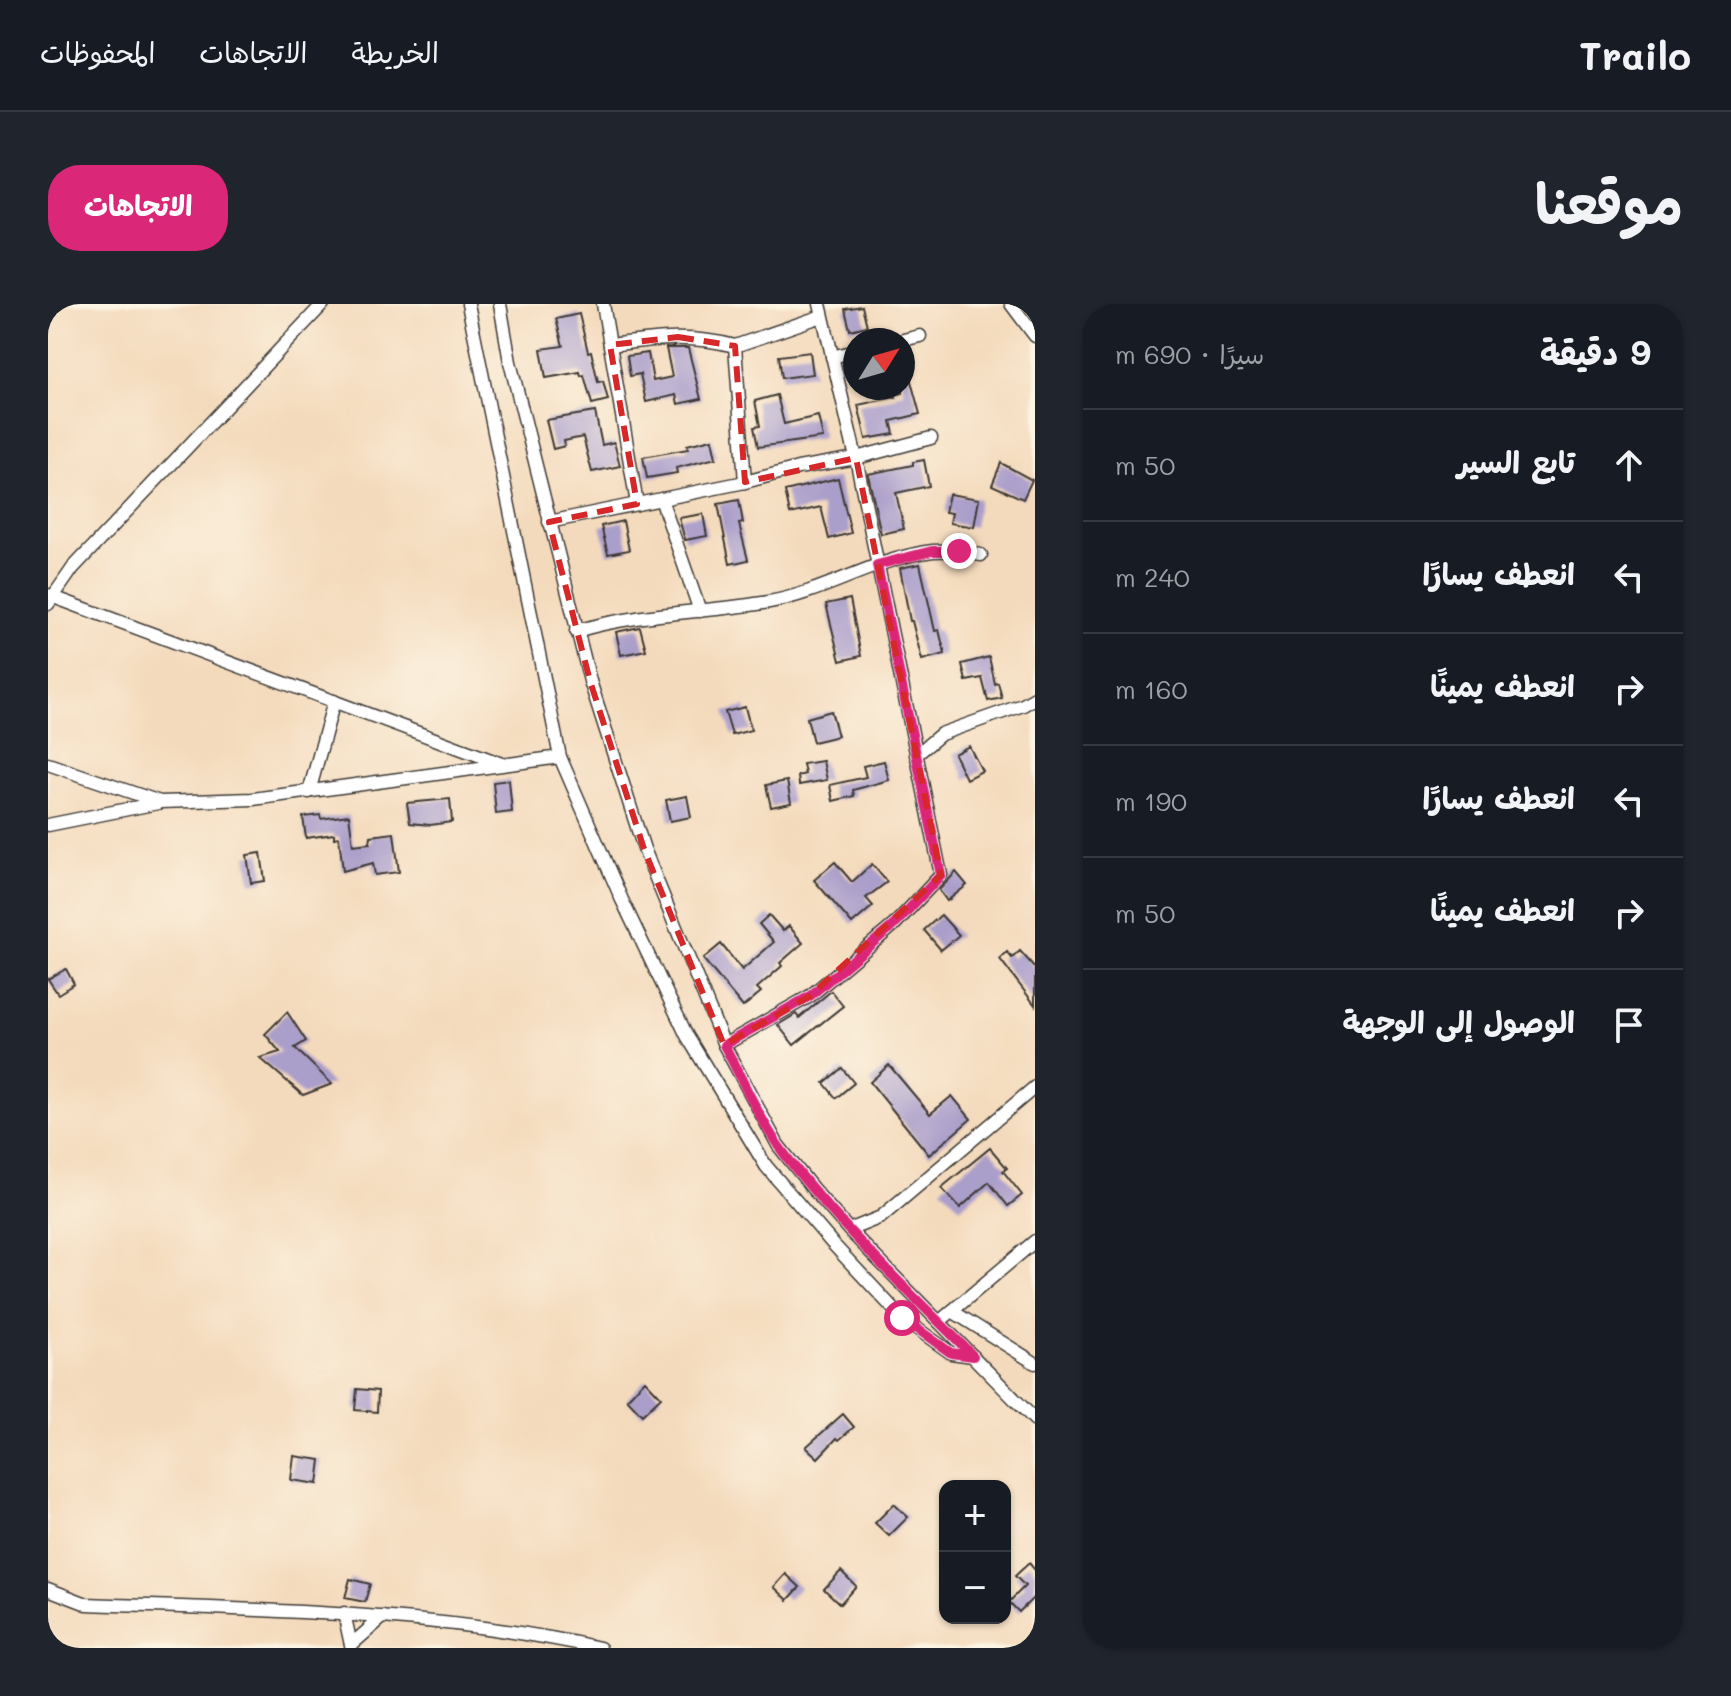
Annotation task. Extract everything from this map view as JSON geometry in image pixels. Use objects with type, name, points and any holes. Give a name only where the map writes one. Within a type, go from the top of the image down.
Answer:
[{"type":"street","points":[[323,304],[73,568],[49,599],[504,765]]},
{"type":"street","points":[[468,304],[560,757],[622,900],[687,1036],[766,1166],[832,1243],[902,1318],[951,1353],[973,1356]]},
{"type":"street","points":[[500,304],[510,362],[576,631],[644,849],[724,1045],[778,1145],[849,1230],[1035,1420]]},
{"type":"street","points":[[603,304],[637,504]]},
{"type":"street","points":[[1011,304],[1035,336]]},
{"type":"street","points":[[610,345],[678,337],[707,339],[735,346],[821,310],[856,458],[941,875],[894,925],[810,996],[724,1045]]},
{"type":"street","points":[[915,337],[920,336]]},
{"type":"street","points":[[735,346],[745,482]]},
{"type":"street","points":[[832,357],[843,354]]},
{"type":"street","points":[[549,522],[856,458],[931,438]]},
{"type":"street","points":[[661,499],[700,611]]},
{"type":"street","points":[[576,631],[637,617],[771,601],[821,588],[877,565],[932,551],[981,555]]},
{"type":"street","points":[[916,755],[941,734],[1035,698]]},
{"type":"street","points":[[309,792],[334,701]]},
{"type":"street","points":[[48,825],[160,802],[253,799],[560,757]]},
{"type":"street","points":[[48,764],[160,802]]},
{"type":"street","points":[[849,1230],[881,1217],[1035,1087]]},
{"type":"street","points":[[939,1322],[1035,1241]]},
{"type":"street","points":[[952,1311],[1035,1363]]},
{"type":"street","points":[[48,1589],[87,1604],[344,1613],[535,1634],[600,1648]]},
{"type":"street","points":[[344,1613],[350,1646]]},
{"type":"street","points":[[350,1646],[383,1617]]},
{"type":"highlighted area","points":[[678,337],[735,346],[745,482],[856,458],[941,875],[810,996],[724,1045],[644,849],[590,681],[549,522],[637,504],[610,345]]},
{"type":"building","points":[[862,306],[867,326],[850,328],[845,309]]},
{"type":"building","points":[[579,314],[598,382],[603,381],[608,400],[592,404],[584,375],[581,376],[580,372],[546,378],[541,349],[563,346],[556,319]]},
{"type":"building","points":[[666,348],[688,348],[701,399],[678,404],[676,395],[646,402],[640,374],[630,376],[627,356],[648,353],[653,381],[672,377]]},
{"type":"building","points":[[810,352],[813,374],[782,378],[779,356]]},
{"type":"building","points":[[777,395],[784,424],[818,416],[823,438],[758,447],[754,427],[760,426],[755,401]]},
{"type":"building","points":[[915,396],[920,414],[891,421],[894,434],[866,439],[858,405],[882,400],[915,400]]},
{"type":"building","points":[[595,412],[602,445],[614,442],[620,466],[592,472],[583,437],[564,441],[565,446],[553,449],[546,420]]},
{"type":"building","points":[[712,439],[716,458],[676,468],[677,473],[647,478],[643,457],[688,449],[687,445]]},
{"type":"building","points":[[924,460],[929,486],[896,493],[904,529],[881,534],[868,474]]},
{"type":"building","points":[[1001,463],[1032,480],[1023,499],[992,485]]},
{"type":"building","points":[[838,478],[851,533],[829,539],[821,507],[790,514],[785,491]]},
{"type":"building","points":[[949,494],[979,499],[974,527],[950,523],[952,513],[945,512]]},
{"type":"building","points":[[739,500],[743,523],[739,524],[748,560],[730,564],[718,504]]},
{"type":"building","points":[[703,514],[707,536],[685,540],[679,518]]},
{"type":"building","points":[[623,521],[629,550],[608,554],[601,526]]},
{"type":"building","points":[[920,564],[935,631],[939,630],[945,654],[922,660],[910,621],[900,568]]},
{"type":"building","points":[[850,599],[861,656],[840,661],[826,604]]},
{"type":"building","points":[[640,627],[646,650],[621,655],[616,632]]},
{"type":"building","points":[[989,657],[995,684],[998,683],[1002,698],[988,701],[982,678],[966,681],[962,664]]},
{"type":"building","points":[[745,707],[751,730],[732,735],[725,712]]},
{"type":"building","points":[[831,711],[838,736],[813,742],[807,718]]},
{"type":"building","points":[[969,746],[982,771],[966,779],[954,754]]},
{"type":"building","points":[[823,761],[827,780],[799,785],[798,776],[805,774],[803,764]]},
{"type":"building","points":[[884,761],[889,780],[853,790],[854,796],[833,801],[830,785],[866,777],[863,766]]},
{"type":"building","points":[[509,780],[512,812],[496,814],[493,782]]},
{"type":"building","points":[[787,781],[791,803],[771,807],[766,785]]},
{"type":"building","points":[[687,796],[691,817],[670,821],[666,800]]},
{"type":"building","points":[[450,799],[452,822],[430,825],[410,823],[407,803]]},
{"type":"building","points":[[320,815],[321,819],[349,815],[353,845],[370,843],[371,836],[394,833],[399,872],[375,875],[373,863],[343,871],[339,837],[334,838],[334,834],[306,838],[303,817]]},
{"type":"building","points":[[261,853],[265,881],[251,883],[247,855]]},
{"type":"building","points":[[835,862],[852,882],[872,864],[887,882],[866,898],[873,906],[852,924],[814,880]]},
{"type":"building","points":[[956,872],[967,885],[947,901],[939,890]]},
{"type":"building","points":[[769,915],[783,931],[789,926],[803,943],[780,963],[782,966],[757,988],[761,992],[743,1007],[703,959],[721,944],[742,970],[774,942],[759,924]]},
{"type":"building","points":[[941,915],[959,935],[941,950],[924,930]]},
{"type":"building","points":[[1020,951],[1035,968],[1035,1005],[1000,959],[1007,952],[1012,958]]},
{"type":"building","points":[[66,969],[74,984],[58,994],[48,979]]},
{"type":"building","points":[[831,991],[843,1006],[794,1045],[778,1025],[796,1014],[799,1018]]},
{"type":"building","points":[[287,1012],[306,1041],[295,1048],[332,1084],[303,1095],[260,1058],[280,1052],[265,1034]]},
{"type":"building","points":[[889,1065],[930,1114],[952,1096],[971,1119],[929,1155],[870,1082]]},
{"type":"building","points":[[842,1068],[854,1083],[836,1098],[824,1083]]},
{"type":"building","points":[[990,1148],[1007,1168],[1003,1171],[1022,1195],[1008,1206],[989,1182],[960,1208],[941,1188]]},
{"type":"building","points":[[645,1380],[661,1397],[642,1415],[627,1399]]},
{"type":"building","points":[[357,1389],[378,1391],[377,1412],[355,1410]]},
{"type":"building","points":[[843,1414],[854,1427],[839,1440],[837,1438],[818,1458],[806,1447]]},
{"type":"building","points":[[294,1456],[321,1460],[318,1484],[291,1480]]},
{"type":"building","points":[[894,1504],[908,1517],[889,1536],[875,1523]]},
{"type":"building","points":[[1029,1563],[1035,1570],[1035,1596],[1019,1612],[1011,1600],[1025,1586],[1015,1576]]},
{"type":"building","points":[[841,1571],[856,1586],[840,1604],[824,1589]]},
{"type":"building","points":[[786,1574],[800,1587],[788,1600],[774,1587]]},
{"type":"building","points":[[350,1579],[370,1584],[365,1602],[345,1598]]},
{"type":"route","points":[[902,1318],[951,1353],[973,1356],[813,1189],[778,1145],[724,1045],[810,996],[894,925],[941,875],[877,565],[932,551],[959,551]]}]
